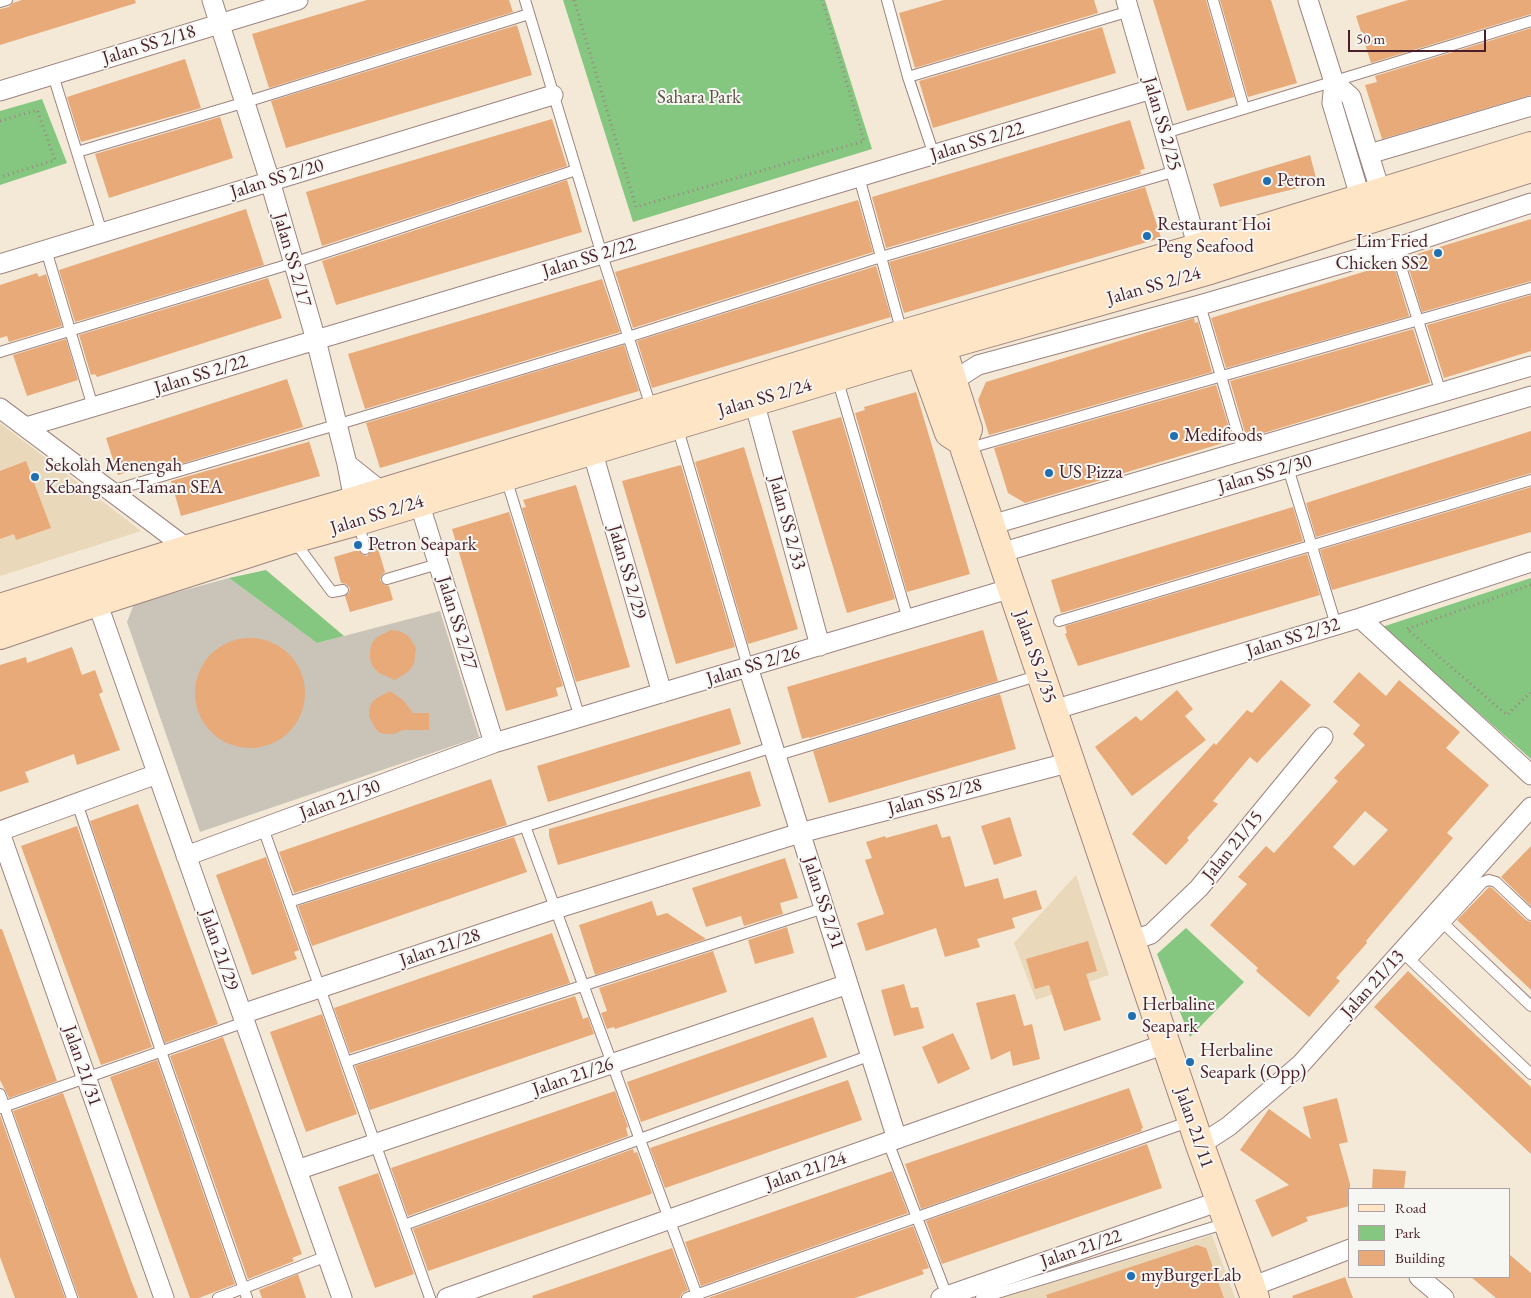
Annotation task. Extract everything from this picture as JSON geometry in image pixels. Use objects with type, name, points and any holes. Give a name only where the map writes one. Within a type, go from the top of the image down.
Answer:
[{"type":"main road","name":"Jalan SS 2/24","points":[[0,608],[188,549],[356,511],[419,502],[883,363],[922,338],[981,335],[1210,270],[1531,146]]},
{"type":"main road","name":"Jalan SS 2/24","points":[[0,635],[293,539],[356,511],[382,492],[652,411],[922,338],[1198,248],[1531,168]]},
{"type":"main road","points":[[883,363],[891,363],[924,378],[942,383],[963,351],[981,335]]},
{"type":"main road","name":"Jalan SS 2/35","points":[[922,338],[942,383],[968,429],[964,446],[1108,871]]},
{"type":"main road","points":[[54,590],[86,592],[96,602]]},
{"type":"main road","name":"Jalan 21/11","points":[[1108,871],[1251,1293]]},
{"type":"street","name":"Jalan SS 2/17","points":[[212,0],[246,102],[316,340],[347,464],[356,511]]},
{"type":"street","name":"Jalan SS 2/18","points":[[0,91],[298,0]]},
{"type":"street","points":[[1313,1],[1334,82],[1332,103],[1374,206]]},
{"type":"street","name":"Jalan SS 2/25","points":[[1128,6],[1198,248]]},
{"type":"street","points":[[1334,82],[1351,96],[1369,154],[1374,206]]},
{"type":"street","name":"Jalan SS 2/22","points":[[26,427],[1152,89]]},
{"type":"street","name":"Jalan SS 2/20","points":[[0,264],[553,95]]},
{"type":"street","points":[[1369,154],[1531,106]]},
{"type":"street","points":[[942,383],[978,365],[1200,305],[1395,248],[1531,204]]},
{"type":"street","points":[[991,525],[1531,366]]},
{"type":"street","name":"Jalan SS 2/30","points":[[1000,553],[1531,396]]},
{"type":"street","name":"Jalan SS 2/33","points":[[754,401],[820,646]]},
{"type":"street","points":[[0,408],[188,549]]},
{"type":"street","name":"Jalan SS 2/29","points":[[592,450],[662,693]]},
{"type":"street","points":[[347,464],[382,492]]},
{"type":"street","name":"Jalan SS 2/27","points":[[419,502],[494,743]]},
{"type":"street","name":"Jalan SS 2/32","points":[[1053,710],[1360,618],[1531,562]]},
{"type":"street","name":"Jalan SS 2/26","points":[[494,743],[1012,588]]},
{"type":"street","name":"Jalan 21/29","points":[[96,602],[342,1298]]},
{"type":"street","points":[[1360,618],[1531,775]]},
{"type":"street","name":"Jalan SS 2/31","points":[[748,667],[871,1055],[893,1140]]},
{"type":"street","name":"Jalan 21/15","points":[[1131,941],[1151,934],[1198,888],[1323,737]]},
{"type":"street","name":"Jalan 21/30","points":[[186,856],[494,743]]},
{"type":"street","name":"Jalan SS 2/28","points":[[639,883],[800,833],[1071,762]]},
{"type":"street","points":[[0,832],[157,774]]},
{"type":"street","name":"Jalan 21/13","points":[[1196,1133],[1229,1126],[1301,1064],[1406,956],[1531,807]]},
{"type":"street","name":"Jalan 21/31","points":[[0,832],[164,1298]]},
{"type":"street","name":"Jalan 21/28","points":[[243,1018],[320,989],[555,909],[639,883]]},
{"type":"street","name":"Jalan 21/26","points":[[297,1170],[848,984]]},
{"type":"street","name":"Jalan 21/24","points":[[447,1298],[1166,1044]]},
{"type":"street","name":"Jalan 21/22","points":[[944,1297],[985,1295],[1224,1212]]},
{"type":"street","points":[[1251,1293],[1348,1250]]},
{"type":"street","points":[[1420,1278],[1444,1298]]},
{"type":"lane","points":[[0,2],[7,0]]},
{"type":"lane","points":[[525,0],[602,255],[652,411]]},
{"type":"lane","points":[[887,0],[908,77],[934,155]]},
{"type":"lane","points":[[1212,0],[1244,108]]},
{"type":"lane","points":[[908,77],[1128,6]]},
{"type":"lane","points":[[77,152],[246,102],[529,14]]},
{"type":"lane","points":[[1165,133],[1531,21]]},
{"type":"lane","points":[[53,75],[102,232]]},
{"type":"lane","points":[[0,352],[293,263],[576,170]]},
{"type":"lane","points":[[110,491],[336,425],[628,337],[881,257],[1176,170]]},
{"type":"lane","points":[[859,177],[881,257],[922,338]]},
{"type":"lane","points":[[1395,248],[1441,392]]},
{"type":"lane","points":[[46,250],[92,407]]},
{"type":"lane","points":[[964,446],[1221,377],[1531,288]]},
{"type":"lane","points":[[1200,305],[1243,451]]},
{"type":"lane","points":[[837,377],[908,619]]},
{"type":"lane","points":[[676,424],[748,667]]},
{"type":"lane","points":[[1288,468],[1336,625]]},
{"type":"lane","points":[[506,476],[580,718]]},
{"type":"lane","points":[[1059,621],[1312,547],[1531,480]]},
{"type":"lane","points":[[356,511],[365,549]]},
{"type":"lane","points":[[293,539],[332,592],[343,590]]},
{"type":"lane","points":[[387,579],[438,564]]},
{"type":"lane","points":[[289,902],[525,826],[1041,674]]},
{"type":"lane","points":[[78,803],[161,1050],[246,1293]]},
{"type":"lane","points":[[525,826],[640,1139],[694,1297],[917,1218],[1196,1133]]},
{"type":"lane","points":[[263,828],[430,1298]]},
{"type":"lane","points":[[1531,915],[1496,882],[1489,880],[1483,882],[1444,924],[1406,956],[1531,1074]]},
{"type":"lane","points":[[346,1062],[824,908]]},
{"type":"lane","points":[[1444,924],[1531,1006]]},
{"type":"lane","points":[[2,1107],[86,1078],[243,1018]]},
{"type":"lane","points":[[404,1226],[871,1055]]},
{"type":"lane","points":[[0,1094],[2,1107],[72,1298]]},
{"type":"lane","points":[[893,1140],[944,1297]]},
{"type":"lane","points":[[218,1298],[246,1293],[327,1256]]},
{"type":"path","points":[[574,0],[636,207],[864,141],[822,0]]},
{"type":"path","points":[[0,121],[37,110],[55,160],[0,177]]},
{"type":"path","points":[[1531,585],[1407,628],[1506,715],[1531,692]]},
{"type":"shaded area","name":"Sekolah Menengah Kebangsaan Taman SEA","points":[[0,423],[141,531],[0,576]]},
{"type":"shaded area","points":[[229,578],[317,643],[440,611],[479,737],[200,832],[127,622],[134,604]]},
{"type":"shaded area","points":[[1076,875],[1109,975],[1036,1000],[1014,943]]},
{"type":"shaded area","points":[[1212,1235],[1235,1298],[1001,1298]]},
{"type":"green space","name":"Sahara Park","points":[[563,0],[825,0],[872,149],[633,222]]},
{"type":"green space","points":[[42,99],[67,163],[0,185],[0,111]]},
{"type":"green space","points":[[266,570],[344,636],[317,643],[229,578]]},
{"type":"green space","points":[[1531,578],[1531,759],[1382,627]]},
{"type":"green space","points":[[1186,928],[1244,982],[1190,1037],[1157,954]]},
{"type":"building","points":[[22,0],[135,0],[136,3],[0,45],[0,9],[9,7],[13,3]]},
{"type":"building","points":[[367,0],[509,0],[513,12],[269,88],[252,34]]},
{"type":"building","points":[[944,0],[1094,0],[1098,13],[915,68],[899,13]]},
{"type":"building","points":[[1153,0],[1206,0],[1234,97],[1187,111]]},
{"type":"building","points":[[1220,0],[1271,0],[1297,83],[1248,97]]},
{"type":"building","points":[[1408,0],[1531,0],[1531,14],[1371,63],[1356,16]]},
{"type":"building","points":[[517,25],[532,75],[286,148],[271,101]]},
{"type":"building","points":[[1102,27],[1116,73],[933,128],[919,81]]},
{"type":"building","points":[[1531,28],[1531,95],[1382,139],[1365,85],[1377,82],[1375,76]]},
{"type":"building","points":[[185,59],[201,108],[81,142],[67,97]]},
{"type":"building","points":[[220,117],[233,158],[109,198],[95,154]]},
{"type":"building","points":[[552,119],[567,166],[322,246],[306,192]]},
{"type":"building","points":[[1130,120],[1145,169],[1140,170],[1141,174],[886,248],[872,197]]},
{"type":"building","name":"Petron","points":[[1310,155],[1316,178],[1302,187],[1220,207],[1213,184]]},
{"type":"building","points":[[567,180],[582,232],[336,305],[322,261]]},
{"type":"building","points":[[1145,187],[1161,238],[904,313],[889,262]]},
{"type":"building","points":[[858,200],[873,252],[633,328],[615,272]]},
{"type":"building","points":[[246,209],[264,265],[75,322],[59,270]]},
{"type":"building","points":[[1531,219],[1531,281],[1422,312],[1406,259],[1410,258],[1410,256]]},
{"type":"building","points":[[1393,263],[1409,316],[1226,368],[1211,318]]},
{"type":"building","points":[[876,266],[891,317],[652,388],[637,341]]},
{"type":"building","points":[[37,273],[39,277],[46,274],[62,326],[9,342],[7,336],[0,338],[0,285]]},
{"type":"building","points":[[268,278],[282,318],[97,377],[95,374],[91,375],[79,335]]},
{"type":"building","points":[[602,279],[620,332],[365,409],[348,354]]},
{"type":"building","points":[[1531,295],[1531,351],[1444,378],[1427,325]]},
{"type":"building","points":[[1194,318],[1195,323],[1198,322],[1212,372],[989,435],[978,400],[986,382]]},
{"type":"building","points":[[1413,329],[1429,383],[1247,438],[1230,381]]},
{"type":"building","points":[[66,339],[78,380],[27,396],[13,355]]},
{"type":"building","points":[[624,345],[639,391],[380,468],[366,423]]},
{"type":"building","points":[[287,379],[303,427],[167,468],[164,460],[118,475],[106,438]]},
{"type":"building","points":[[1216,385],[1233,440],[1025,503],[1008,493],[994,448]]},
{"type":"building","points":[[916,392],[970,574],[907,592],[855,413],[865,410],[864,407]]},
{"type":"building","points":[[841,417],[895,599],[847,613],[792,431]]},
{"type":"building","points":[[1531,431],[1531,473],[1316,537],[1306,503]]},
{"type":"building","points":[[308,442],[320,476],[181,516],[171,481]]},
{"type":"building","points":[[744,447],[798,629],[748,644],[695,462]]},
{"type":"building","points":[[26,461],[51,528],[16,540],[14,534],[0,539],[0,471]]},
{"type":"building","points":[[681,465],[735,647],[676,664],[622,481]]},
{"type":"building","points":[[576,485],[630,667],[576,682],[522,508],[526,507],[523,500]]},
{"type":"building","points":[[1531,487],[1531,532],[1332,590],[1320,550]]},
{"type":"building","points":[[1293,507],[1303,541],[1061,613],[1051,580]]},
{"type":"building","points":[[509,512],[563,686],[556,688],[558,696],[506,711],[452,529]]},
{"type":"building","points":[[377,545],[385,572],[380,580],[383,584],[389,586],[393,600],[350,612],[345,596],[349,593],[350,588],[346,584],[341,583],[334,557],[358,550],[367,556],[372,547]]},
{"type":"building","points":[[1307,554],[1320,595],[1078,666],[1065,634],[1067,633],[1065,626]]},
{"type":"building","points":[[391,630],[407,635],[416,648],[414,664],[409,671],[395,680],[379,673],[373,667],[370,659],[372,643],[377,637]]},
{"type":"building","points":[[983,630],[998,681],[802,739],[787,687]]},
{"type":"building","points":[[250,638],[271,642],[289,654],[301,672],[305,693],[301,714],[289,732],[271,744],[250,748],[229,744],[211,732],[199,714],[195,693],[199,672],[211,654],[229,642]]},
{"type":"building","points":[[72,647],[82,675],[95,670],[103,692],[99,694],[120,750],[77,765],[74,754],[25,772],[29,782],[0,792],[0,665],[26,657],[27,663]]},
{"type":"building","points":[[1359,672],[1386,696],[1399,680],[1460,732],[1446,748],[1489,785],[1447,833],[1453,838],[1336,978],[1340,981],[1309,1017],[1256,971],[1258,968],[1210,925],[1247,884],[1238,877],[1266,846],[1274,853],[1338,781],[1334,778],[1365,745],[1353,734],[1360,725],[1333,702]],"holes":[[[1365,811],[1388,830],[1354,866],[1333,847]]]},
{"type":"building","points":[[1281,680],[1311,705],[1257,763],[1250,757],[1213,801],[1218,804],[1187,838],[1189,840],[1166,865],[1132,834],[1214,743],[1216,745],[1247,710],[1252,713]]},
{"type":"building","points":[[1177,690],[1193,709],[1185,716],[1206,740],[1132,796],[1095,747],[1136,716],[1141,721]]},
{"type":"building","points":[[390,691],[403,700],[413,713],[429,713],[429,730],[403,730],[394,734],[387,734],[380,733],[375,728],[369,716],[369,709],[372,702]]},
{"type":"building","points":[[1000,694],[1016,749],[829,803],[813,751]]},
{"type":"building","points":[[730,708],[741,744],[548,802],[537,766]]},
{"type":"building","points":[[750,771],[761,806],[558,865],[549,836],[549,829]]},
{"type":"building","points":[[491,779],[507,825],[294,893],[279,852]]},
{"type":"building","points":[[138,804],[218,1024],[165,1043],[90,821]]},
{"type":"building","points":[[1010,817],[1022,856],[994,865],[981,826]]},
{"type":"building","points":[[937,824],[942,838],[950,836],[965,887],[998,878],[1004,899],[1036,890],[1042,909],[1012,918],[1015,928],[977,939],[980,947],[945,957],[936,928],[866,951],[857,923],[884,914],[865,860],[872,858],[866,842]]},
{"type":"building","points":[[77,826],[152,1047],[101,1065],[21,846]]},
{"type":"building","points":[[514,837],[527,872],[312,946],[298,906]]},
{"type":"building","points":[[1531,846],[1531,906],[1501,877]]},
{"type":"building","points":[[266,857],[299,950],[294,952],[297,959],[252,975],[216,875]]},
{"type":"building","points":[[785,858],[798,898],[780,903],[783,914],[744,926],[741,916],[706,927],[692,888]]},
{"type":"building","points":[[1489,887],[1526,920],[1531,922],[1531,990],[1457,920]]},
{"type":"building","points":[[652,901],[657,916],[667,913],[706,939],[595,975],[579,925]]},
{"type":"building","points":[[787,927],[794,953],[755,964],[748,940]]},
{"type":"building","points":[[0,929],[2,929],[57,1081],[9,1098],[0,1080]]},
{"type":"building","points":[[552,933],[570,983],[350,1053],[334,1008]]},
{"type":"building","points":[[1088,941],[1097,971],[1086,974],[1101,1020],[1064,1031],[1049,985],[1035,989],[1026,959]]},
{"type":"building","points":[[713,951],[727,992],[615,1029],[614,1027],[607,1029],[601,1013],[607,1011],[599,988]]},
{"type":"building","points":[[1408,971],[1531,1087],[1531,1154],[1374,1007]]},
{"type":"building","points":[[904,984],[911,1008],[918,1007],[924,1028],[894,1036],[881,990]]},
{"type":"building","points":[[1015,994],[1024,1026],[1032,1024],[1040,1059],[1013,1066],[1010,1051],[991,1060],[976,1003]]},
{"type":"building","points":[[575,996],[583,1019],[588,1017],[594,1034],[370,1110],[355,1066]]},
{"type":"building","points":[[322,1014],[357,1114],[306,1132],[270,1032]]},
{"type":"building","points":[[813,1017],[827,1057],[641,1122],[627,1082]]},
{"type":"building","points":[[953,1033],[970,1069],[938,1084],[922,1047]]},
{"type":"building","points":[[223,1037],[302,1254],[292,1258],[294,1261],[248,1279],[170,1056]]},
{"type":"building","points":[[157,1060],[235,1284],[199,1298],[190,1298],[110,1077]]},
{"type":"building","points":[[848,1080],[862,1120],[665,1188],[650,1148]]},
{"type":"building","points":[[1129,1088],[1143,1128],[1141,1129],[1142,1131],[921,1209],[905,1164]]},
{"type":"building","points":[[615,1091],[628,1127],[626,1128],[628,1136],[408,1216],[391,1168]]},
{"type":"building","points":[[63,1093],[138,1298],[79,1298],[13,1111]]},
{"type":"building","points":[[1337,1098],[1348,1142],[1339,1144],[1350,1184],[1350,1188],[1348,1188],[1348,1206],[1306,1217],[1308,1221],[1272,1237],[1255,1200],[1289,1185],[1240,1150],[1269,1109],[1311,1139],[1303,1107]]},
{"type":"building","points":[[0,1115],[65,1298],[15,1298],[0,1257]]},
{"type":"building","points":[[1147,1144],[1162,1188],[942,1264],[926,1221]]},
{"type":"building","points":[[633,1149],[634,1153],[637,1152],[651,1194],[428,1271],[413,1229]]},
{"type":"building","points":[[1373,1169],[1406,1171],[1404,1188],[1372,1188]]},
{"type":"building","points":[[892,1171],[908,1213],[701,1286],[685,1242]]},
{"type":"building","points":[[378,1173],[414,1274],[375,1288],[338,1187]]},
{"type":"building","points":[[913,1226],[929,1268],[922,1270],[924,1274],[855,1298],[708,1298]]},
{"type":"building","points":[[1197,1245],[1206,1248],[1224,1298],[1047,1298],[1046,1295]]},
{"type":"building","points":[[672,1248],[688,1290],[682,1293],[680,1298],[533,1298],[532,1296]]},
{"type":"building","points":[[1511,1256],[1531,1273],[1531,1298],[1496,1298],[1472,1278],[1511,1278]]},
{"type":"building","points":[[298,1274],[306,1298],[262,1298],[259,1290]]},
{"type":"building","points":[[1345,1277],[1353,1298],[1293,1298],[1292,1296]]},
{"type":"place","name":"Petron","points":[[1267,181]]},
{"type":"place","name":"Restaurant Hoi Peng Seafood","points":[[1147,236]]},
{"type":"place","name":"Lim Fried Chicken SS2","points":[[1438,253]]},
{"type":"place","name":"Medifoods","points":[[1174,436]]},
{"type":"place","name":"US Pizza","points":[[1049,473]]},
{"type":"place","name":"Sekolah Menengah Kebangsaan Taman SEA","points":[[35,477]]},
{"type":"place","name":"Petron Seapark","points":[[358,545]]},
{"type":"place","name":"Herbaline Seapark","points":[[1132,1016]]},
{"type":"place","name":"Herbaline Seapark (Opp)","points":[[1190,1062]]},
{"type":"place","name":"myBurgerLab","points":[[1131,1276]]}]
